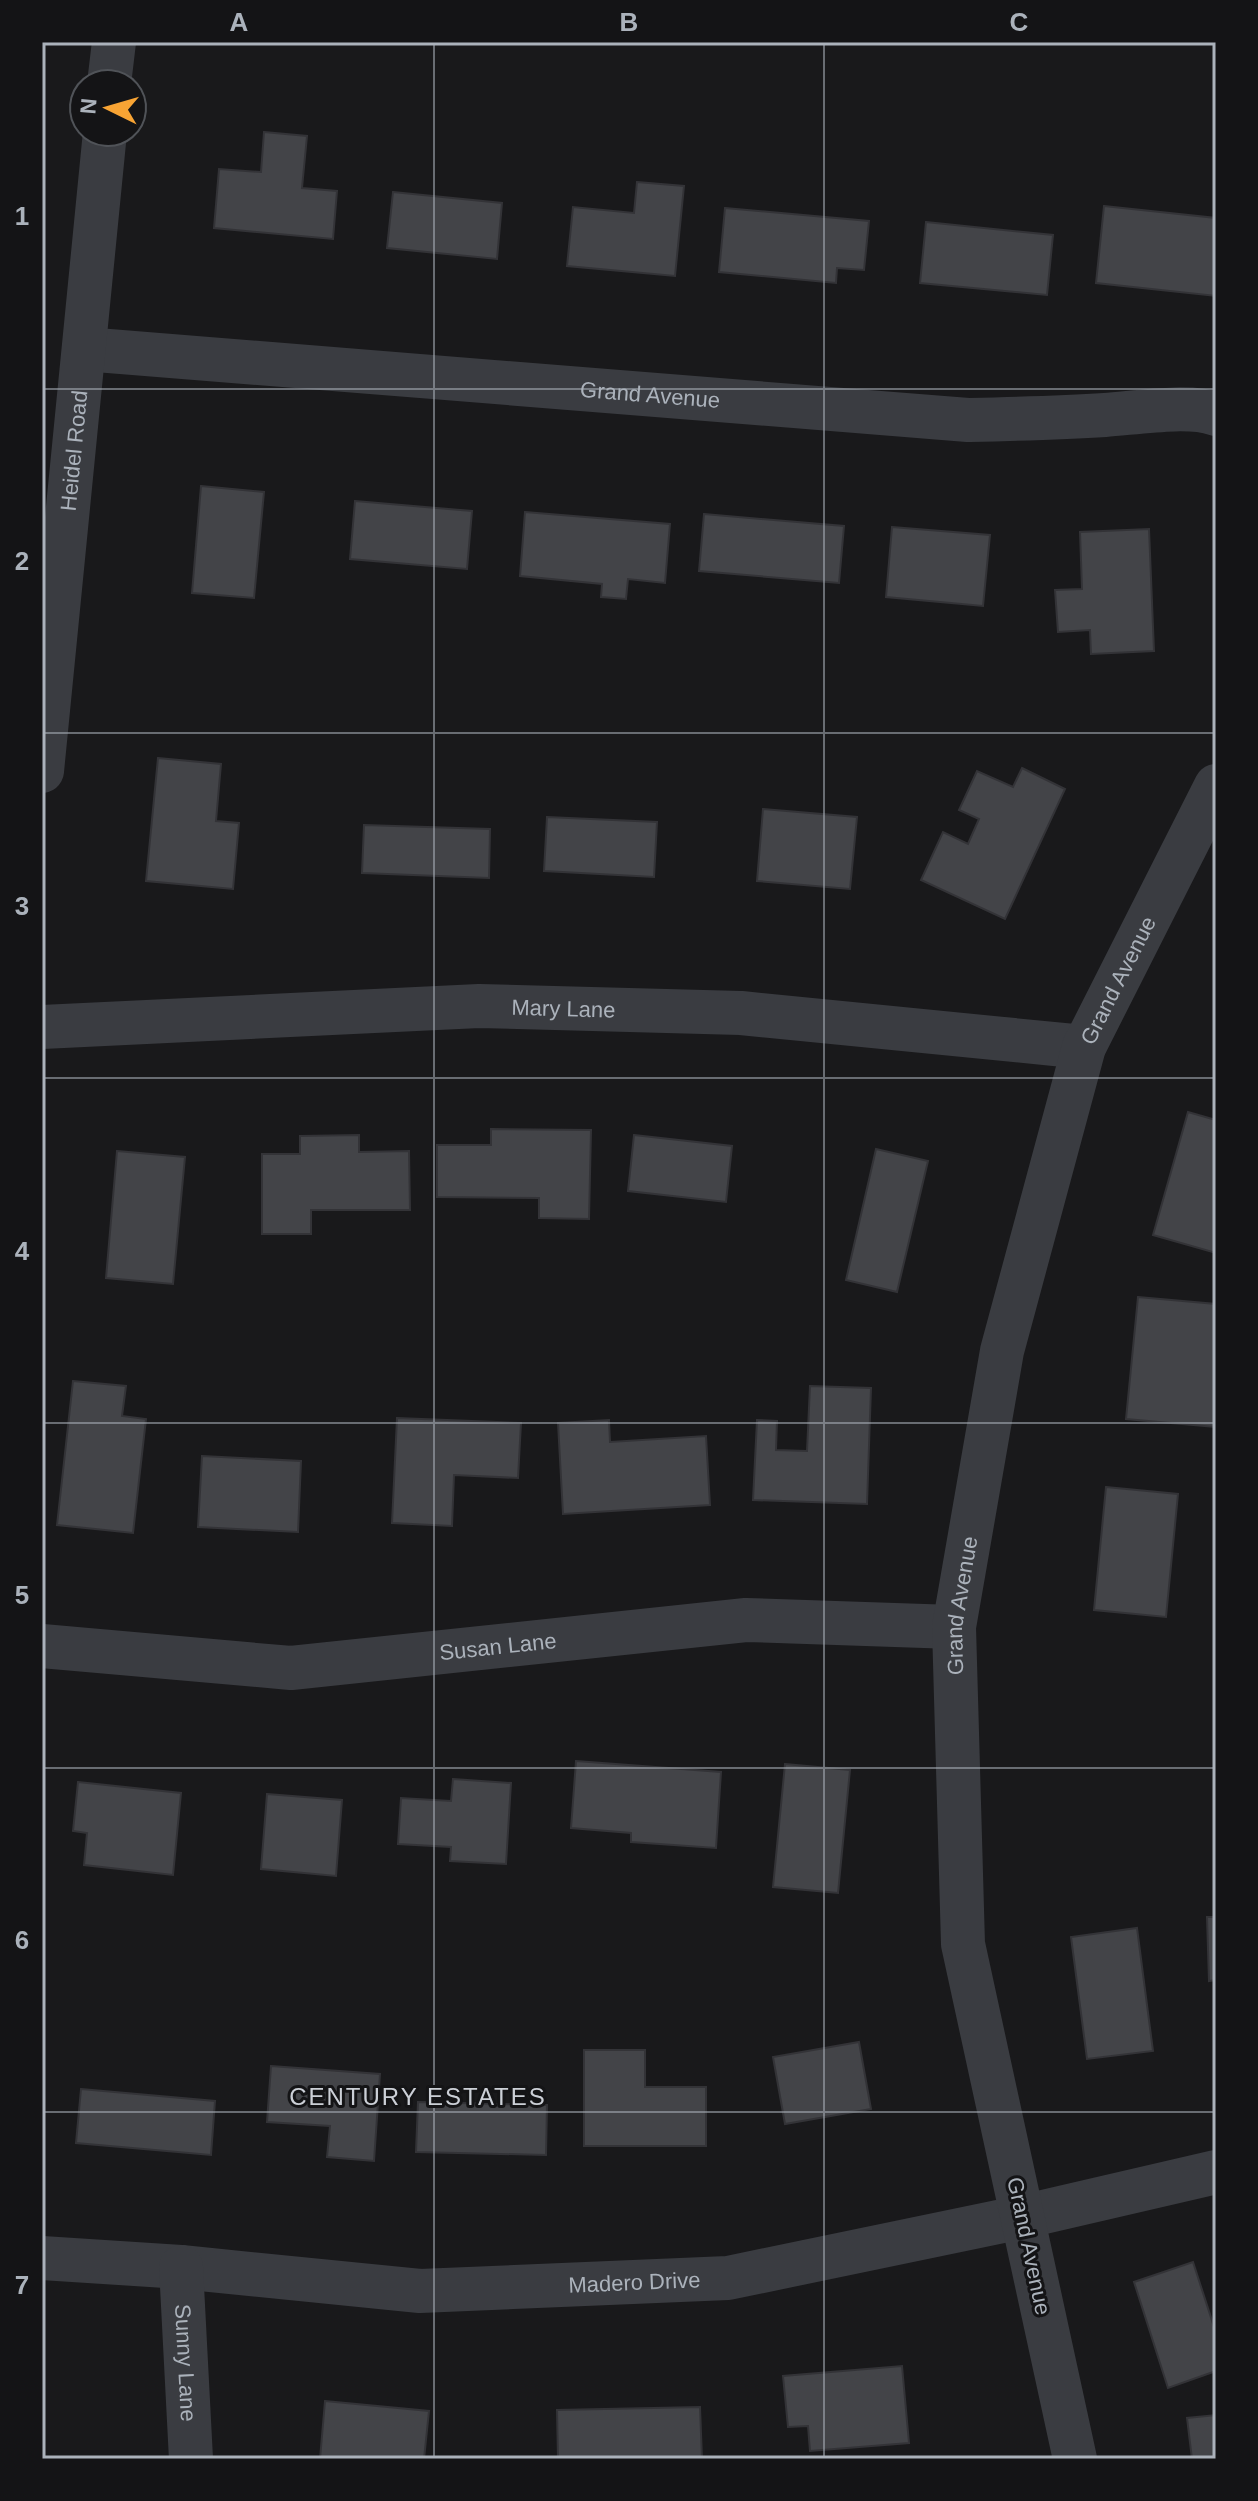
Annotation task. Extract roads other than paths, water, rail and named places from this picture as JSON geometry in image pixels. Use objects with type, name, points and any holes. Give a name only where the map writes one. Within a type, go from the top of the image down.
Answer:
[{"type":"street","points":[[111,68],[114,42]]},
{"type":"street","name":"Heidel Road","points":[[42,771],[103,148]]},
{"type":"street","name":"Grand Avenue","points":[[84,349],[968,420],[1045,419],[1168,410],[1216,414]]},
{"type":"street","name":"Grand Avenue","points":[[1075,2459],[963,1944],[954,1627],[1002,1351],[1084,1047],[1216,786]]},
{"type":"street","name":"Mary Lane","points":[[42,1027],[479,1006],[741,1013],[1084,1047]]},
{"type":"street","name":"Susan Lane","points":[[42,1646],[291,1668],[746,1620],[954,1627]]},
{"type":"street","name":"Madero Drive","points":[[42,2258],[181,2267],[420,2291],[728,2278],[1022,2217],[1216,2172]]},
{"type":"street","name":"Sunny Lane","points":[[181,2267],[191,2459]]},
{"type":"district","name":"CENTURY ESTATES","points":[[418,2096]]}]
